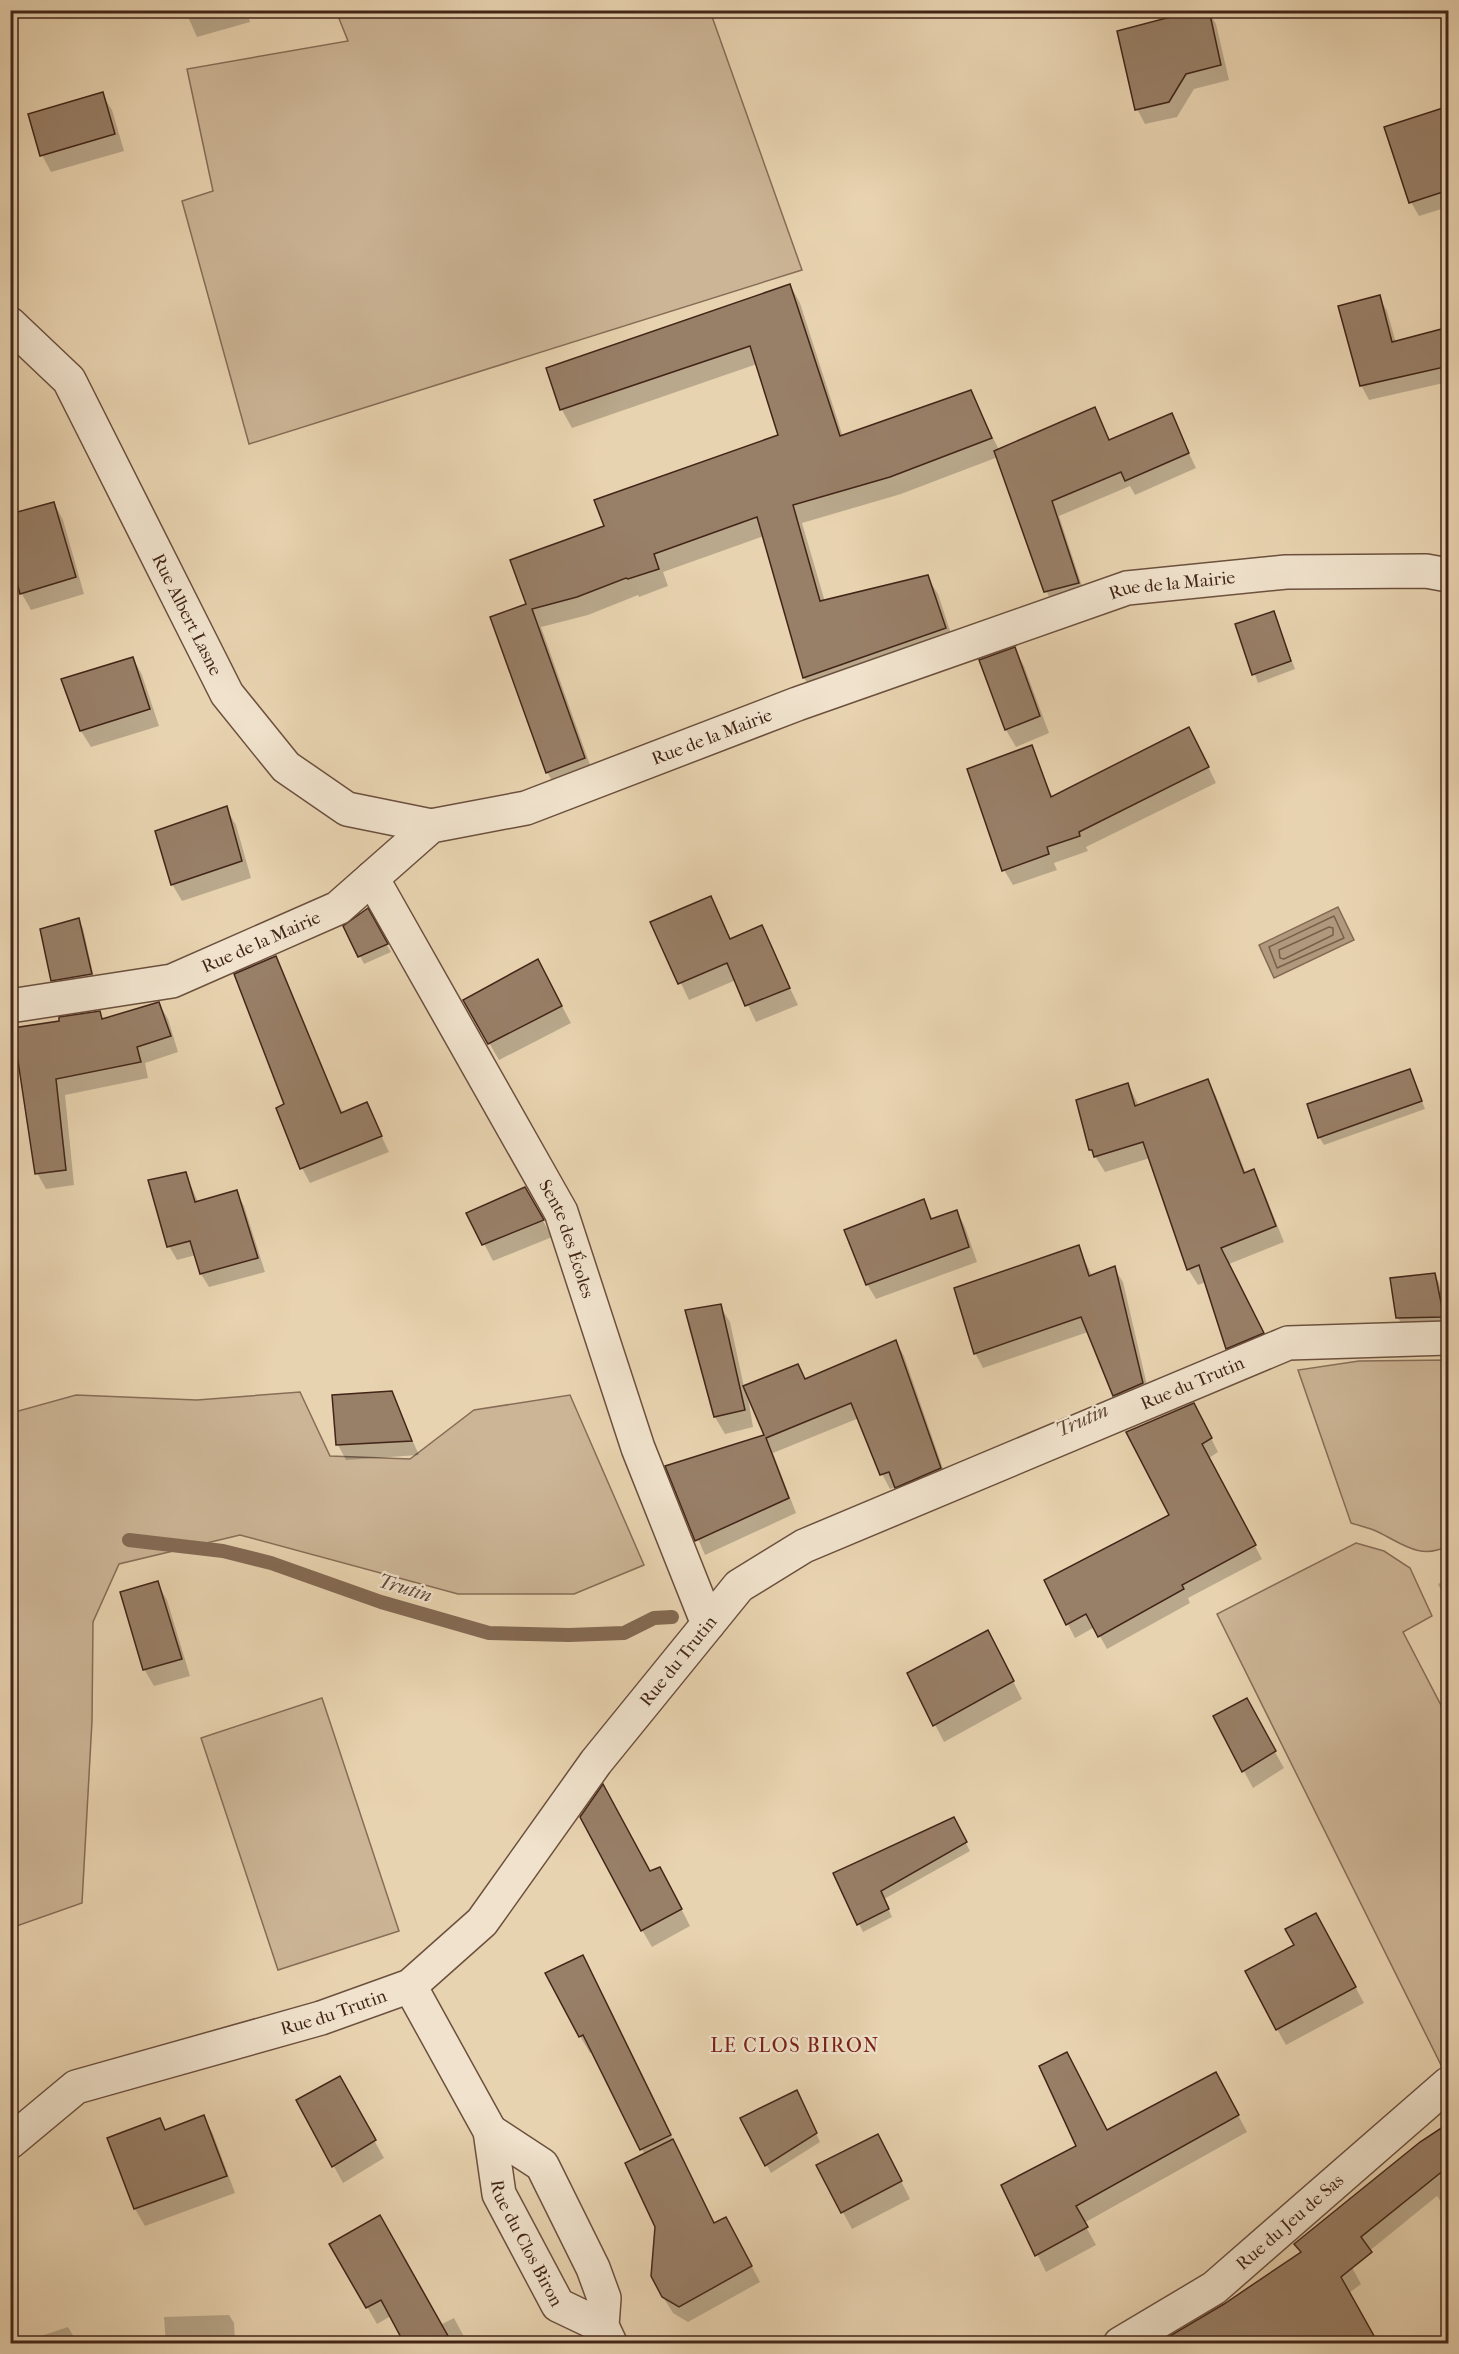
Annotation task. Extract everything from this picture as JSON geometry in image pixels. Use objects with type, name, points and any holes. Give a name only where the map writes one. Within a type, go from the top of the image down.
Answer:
[{"type":"street","name":"Rue Albert Lasne","points":[[10,324],[69,380],[227,694],[286,767],[347,809],[431,826]]},
{"type":"street","name":"Rue de la Mairie","points":[[10,1006],[172,981],[338,908],[431,826],[526,808],[797,704],[1127,588],[1286,572],[1426,571],[1449,575]]},
{"type":"street","name":"Sente des Écoles","points":[[372,878],[561,1212],[638,1448],[708,1624]]},
{"type":"street","name":"Rue du Trutin","points":[[10,2142],[76,2087],[321,2018],[410,1986],[482,1922],[596,1762],[739,1586],[804,1546],[1288,1343],[1449,1338]]},
{"type":"street","name":"Rue du Clos Biron","points":[[410,1986],[490,2131],[499,2194],[558,2305],[606,2335]]},
{"type":"street","name":"Rue du Jeu de Sas","points":[[1120,2343],[1214,2288],[1449,2084]]},
{"type":"street","name":"Rue du Clos Biron","points":[[490,2131],[542,2165],[593,2268],[604,2298],[606,2335]]},
{"type":"shaded area","points":[[336,11],[710,11],[802,270],[249,444],[182,201],[213,191],[187,69],[348,41]]},
{"type":"shaded area","points":[[1448,1360],[1448,1546],[1438,1550],[1420,1551],[1351,1523],[1298,1370],[1359,1361]]},
{"type":"shaded area","points":[[300,1392],[330,1456],[410,1459],[474,1410],[570,1395],[644,1565],[574,1594],[458,1594],[240,1535],[119,1564],[93,1622],[92,1721],[82,1903],[11,1928],[11,1413],[76,1395],[197,1400]]},
{"type":"shaded area","points":[[1356,1543],[1384,1551],[1410,1568],[1432,1616],[1403,1632],[1443,1709],[1448,1707],[1448,2064],[1443,2069],[1217,1614]]},
{"type":"shaded area","points":[[322,1698],[399,1931],[278,1970],[201,1738]]},
{"type":"water","points":[[1338,907],[1354,940],[1274,978],[1259,945]]},
{"type":"building","points":[[1197,10],[1209,10],[1221,65],[1186,74],[1169,102],[1135,110],[1117,31]]},
{"type":"building","points":[[103,92],[115,134],[40,156],[28,114]]},
{"type":"building","points":[[1449,106],[1449,190],[1409,203],[1384,127]]},
{"type":"building","points":[[790,284],[840,436],[971,390],[992,438],[890,477],[793,505],[820,601],[928,575],[946,628],[803,678],[757,517],[654,554],[659,569],[626,578],[577,597],[532,609],[585,758],[546,773],[490,617],[526,604],[510,560],[604,526],[594,500],[778,435],[750,346],[560,410],[546,368]]},
{"type":"building","points":[[1380,295],[1392,342],[1449,327],[1449,366],[1360,386],[1338,306]]},
{"type":"building","points":[[1095,407],[1109,440],[1172,413],[1189,453],[1125,481],[1121,472],[1052,501],[1079,583],[1044,592],[994,451]]},
{"type":"building","points":[[54,502],[76,577],[20,594],[10,558],[10,514]]},
{"type":"building","points":[[1274,611],[1291,661],[1252,675],[1235,624]]},
{"type":"building","points":[[1015,647],[1040,716],[1005,730],[979,660]]},
{"type":"building","points":[[133,657],[150,709],[80,731],[61,679]]},
{"type":"building","points":[[1189,727],[1209,767],[1079,832],[1080,836],[1047,847],[1049,854],[1002,871],[967,769],[1032,745],[1051,797]]},
{"type":"building","points":[[227,806],[242,861],[171,885],[155,831]]},
{"type":"building","points":[[711,896],[730,939],[762,925],[790,988],[745,1006],[727,963],[678,984],[650,922]]},
{"type":"building","points":[[368,908],[388,944],[358,957],[343,926]]},
{"type":"building","points":[[79,918],[92,974],[51,981],[40,929]]},
{"type":"building","points":[[276,956],[341,1113],[367,1102],[382,1136],[300,1169],[276,1108],[284,1104],[234,974]]},
{"type":"building","points":[[538,959],[562,1006],[488,1044],[463,1000]]},
{"type":"building","points":[[159,1002],[171,1036],[137,1047],[141,1062],[56,1079],[66,1170],[35,1174],[13,1028],[59,1021],[59,1017],[100,1011],[102,1019]]},
{"type":"building","points":[[1410,1069],[1422,1101],[1318,1138],[1307,1104]]},
{"type":"building","points":[[1208,1079],[1244,1173],[1254,1169],[1276,1226],[1221,1248],[1264,1333],[1226,1349],[1199,1265],[1187,1270],[1143,1142],[1094,1157],[1092,1150],[1089,1150],[1076,1100],[1128,1083],[1135,1106]]},
{"type":"building","points":[[186,1172],[195,1202],[237,1190],[258,1258],[200,1274],[190,1241],[167,1247],[148,1180]]},
{"type":"building","points":[[525,1187],[544,1220],[482,1245],[466,1213]]},
{"type":"building","points":[[924,1199],[931,1219],[957,1210],[969,1247],[866,1285],[844,1230]]},
{"type":"building","points":[[1079,1245],[1089,1276],[1115,1266],[1143,1383],[1113,1396],[1081,1317],[974,1354],[954,1288]]},
{"type":"building","points":[[1435,1273],[1444,1317],[1396,1318],[1390,1278]]},
{"type":"building","points":[[721,1304],[745,1410],[714,1417],[685,1310]]},
{"type":"building","points":[[896,1340],[941,1468],[895,1488],[889,1472],[880,1475],[851,1403],[766,1438],[789,1498],[695,1541],[665,1466],[764,1435],[743,1386],[798,1364],[805,1379]]},
{"type":"building","points":[[392,1391],[412,1441],[336,1445],[332,1395]]},
{"type":"building","points":[[1194,1403],[1212,1438],[1202,1444],[1256,1545],[1182,1585],[1184,1589],[1098,1637],[1086,1614],[1066,1625],[1044,1580],[1169,1515],[1126,1432]]},
{"type":"building","points":[[158,1581],[182,1659],[143,1670],[120,1592]]},
{"type":"building","points":[[988,1630],[1014,1681],[933,1726],[907,1673]]},
{"type":"building","points":[[1247,1698],[1276,1751],[1242,1772],[1213,1716]]},
{"type":"building","points":[[603,1784],[650,1871],[660,1867],[682,1909],[641,1931],[580,1817]]},
{"type":"building","points":[[954,1817],[967,1842],[881,1891],[889,1909],[857,1925],[833,1873]]},
{"type":"building","points":[[1316,1913],[1356,1987],[1276,2030],[1245,1971],[1294,1945],[1285,1929]]},
{"type":"building","points":[[583,1955],[671,2135],[640,2150],[583,2035],[579,2037],[545,1973]]},
{"type":"building","points":[[1067,2052],[1107,2130],[1216,2072],[1239,2115],[1076,2206],[1088,2227],[1035,2256],[1001,2185],[1076,2146],[1039,2066]]},
{"type":"building","points":[[340,2076],[376,2140],[332,2167],[296,2100]]},
{"type":"building","points":[[797,2090],[817,2133],[765,2166],[740,2118]]},
{"type":"building","points":[[204,2115],[227,2176],[134,2209],[107,2138],[160,2118],[165,2130]]},
{"type":"building","points":[[1449,2123],[1449,2166],[1361,2237],[1372,2252],[1341,2277],[1378,2343],[1158,2343],[1224,2304],[1301,2252],[1294,2244],[1420,2142]]},
{"type":"building","points":[[878,2134],[902,2181],[841,2213],[816,2165]]},
{"type":"building","points":[[673,2139],[714,2223],[726,2217],[752,2266],[679,2307],[662,2297],[651,2276],[655,2227],[625,2163]]},
{"type":"building","points":[[380,2215],[452,2343],[404,2343],[381,2300],[366,2308],[329,2244]]},
{"type":"waterway","name":"Trutin","points":[[129,1540],[223,1551],[271,1563],[381,1602],[489,1633],[569,1635],[624,1633],[654,1618],[672,1617]]},
{"type":"district","name":"LE CLOS BIRON","points":[[795,2045]]}]
